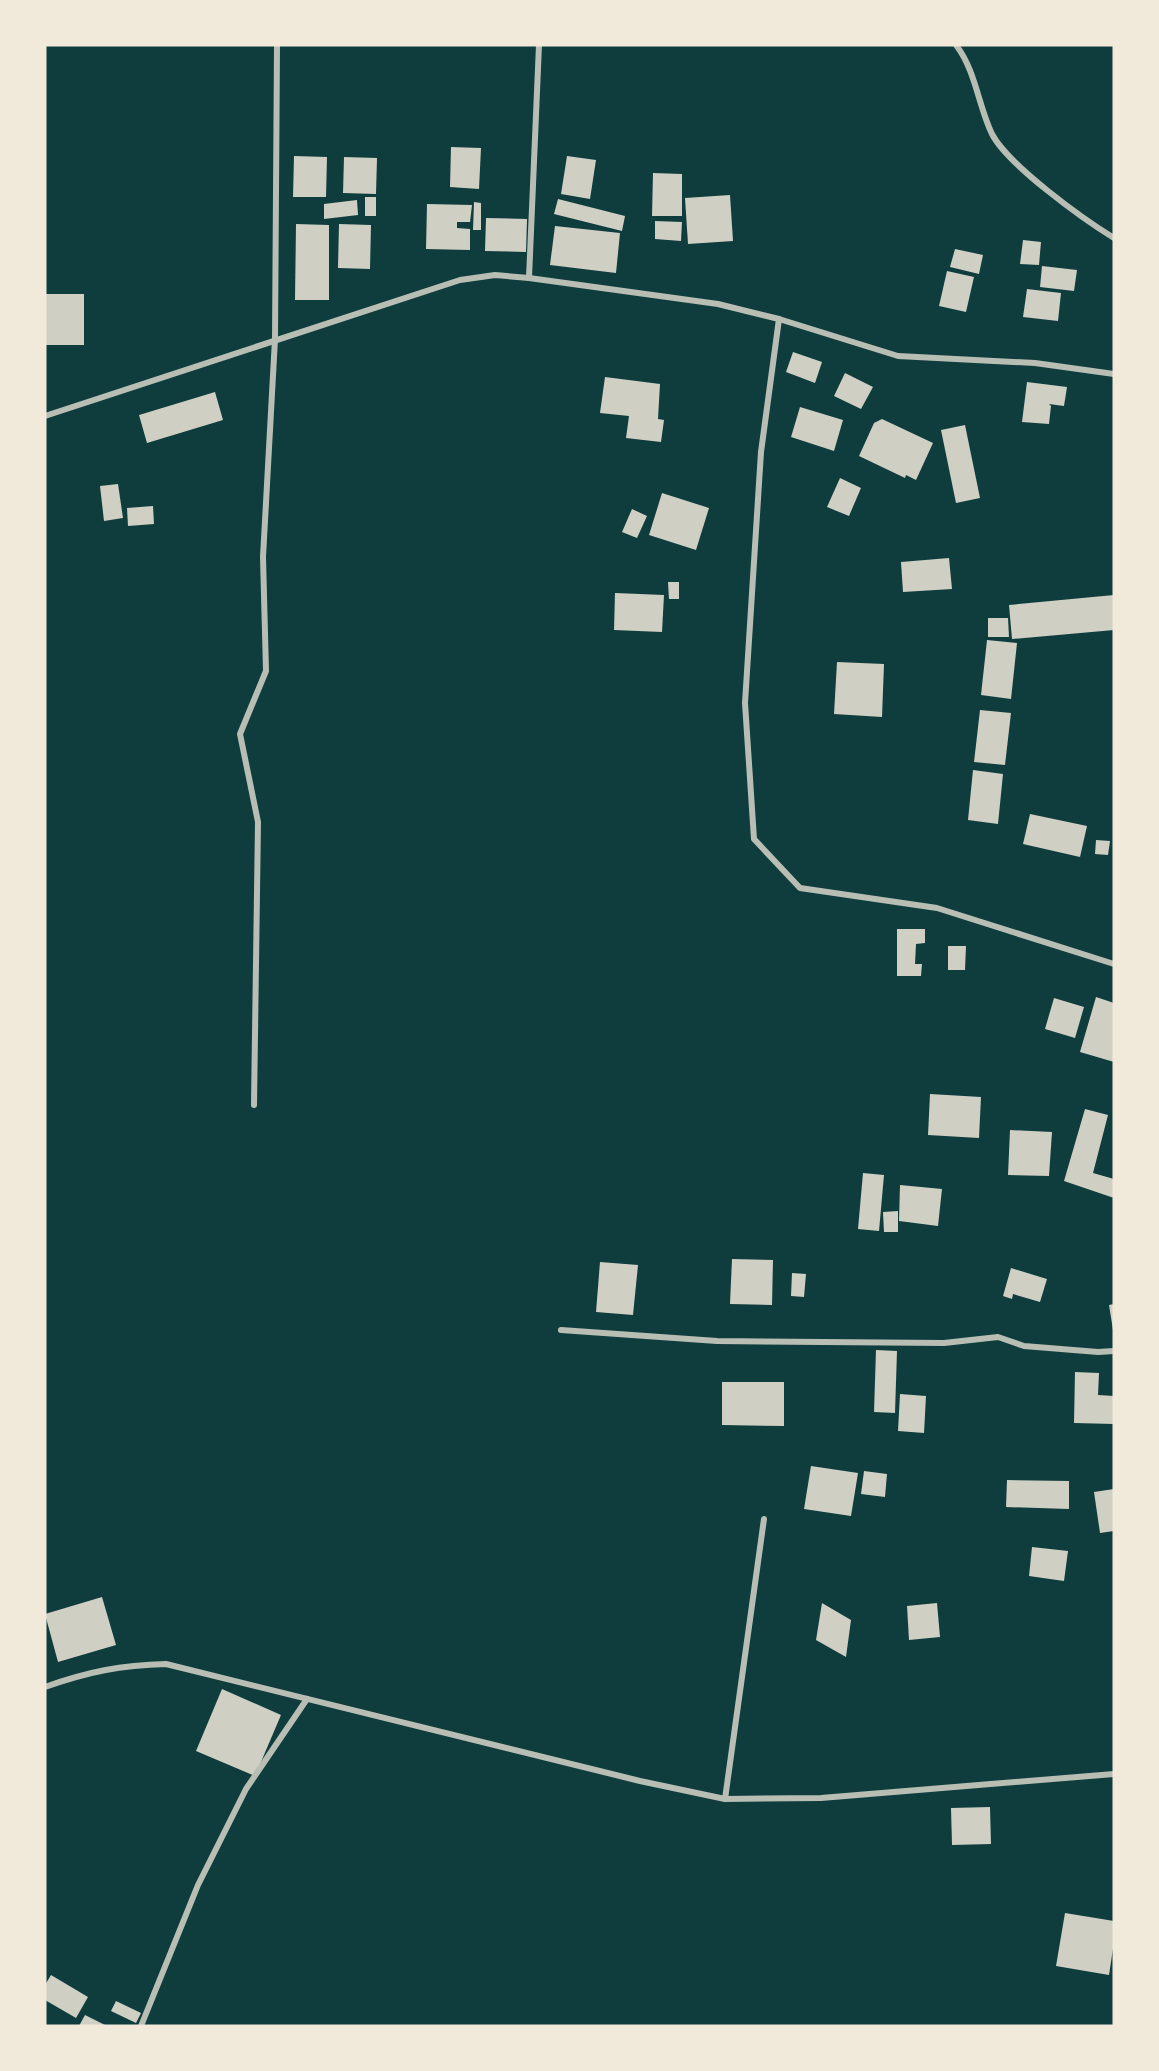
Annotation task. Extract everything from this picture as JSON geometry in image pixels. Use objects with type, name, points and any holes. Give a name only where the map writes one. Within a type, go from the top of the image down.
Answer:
[{"type":"street","points":[[254,1105],[258,822],[240,734],[266,672],[263,557],[275,339],[277,45]]},
{"type":"street","points":[[529,278],[539,45]]},
{"type":"street","points":[[956,45],[963,54],[972,75],[993,135],[1011,158],[1054,194],[1114,238]]},
{"type":"street","points":[[45,416],[460,280],[495,275],[718,304],[779,319],[898,356],[1035,363],[1114,374]]},
{"type":"street","points":[[779,319],[761,452],[745,703],[754,840],[800,888],[938,908],[1114,964]]},
{"type":"street","points":[[561,1330],[717,1341],[944,1343],[998,1337],[1024,1346],[1098,1352],[1114,1351]]},
{"type":"street","points":[[724,1799],[764,1520]]},
{"type":"street","points":[[45,1687],[79,1675],[132,1665],[166,1664],[640,1781],[724,1799],[821,1798],[1114,1774]]},
{"type":"street","points":[[141,2026],[198,1885],[246,1789],[307,1699]]},
{"type":"building","points":[[451,147],[481,148],[479,189],[450,187]]},
{"type":"building","points":[[294,156],[327,157],[326,197],[293,197]]},
{"type":"building","points":[[567,156],[596,160],[590,199],[561,194]]},
{"type":"building","points":[[344,157],[377,158],[376,194],[343,193]]},
{"type":"building","points":[[653,173],[682,174],[682,216],[652,216]]},
{"type":"building","points":[[730,195],[733,241],[688,244],[685,198]]},
{"type":"building","points":[[365,197],[376,197],[376,216],[365,216]]},
{"type":"building","points":[[558,199],[625,216],[622,231],[554,214]]},
{"type":"building","points":[[357,200],[358,215],[324,219],[324,204]]},
{"type":"building","points":[[474,202],[481,203],[481,230],[473,230]]},
{"type":"building","points":[[427,204],[472,205],[470,222],[457,222],[457,228],[470,229],[470,250],[426,249]]},
{"type":"building","points":[[486,218],[527,219],[526,252],[485,251]]},
{"type":"building","points":[[655,221],[682,222],[681,241],[655,239]]},
{"type":"building","points":[[296,224],[329,225],[329,300],[295,300]]},
{"type":"building","points":[[339,224],[371,225],[370,269],[338,268]]},
{"type":"building","points":[[555,226],[620,233],[616,273],[550,265]]},
{"type":"building","points":[[1023,240],[1041,242],[1039,265],[1020,264]]},
{"type":"building","points":[[955,249],[983,255],[979,274],[950,267]]},
{"type":"building","points":[[1042,266],[1077,270],[1074,291],[1040,287]]},
{"type":"building","points":[[947,271],[974,277],[966,312],[939,306]]},
{"type":"building","points":[[1027,289],[1061,293],[1058,321],[1023,317]]},
{"type":"building","points":[[45,294],[84,294],[84,345],[45,345]]},
{"type":"building","points":[[793,352],[822,362],[815,383],[786,372]]},
{"type":"building","points":[[845,373],[873,387],[861,409],[834,396]]},
{"type":"building","points":[[605,377],[660,384],[658,419],[664,420],[661,442],[626,438],[629,416],[600,413]]},
{"type":"building","points":[[1027,382],[1067,387],[1064,406],[1049,404],[1051,406],[1049,424],[1022,422]]},
{"type":"building","points":[[215,392],[223,420],[147,443],[139,415]]},
{"type":"building","points":[[800,407],[843,420],[834,451],[791,437]]},
{"type":"building","points":[[882,419],[933,443],[916,480],[906,475],[905,478],[859,456],[874,423]]},
{"type":"building","points":[[965,425],[980,498],[956,503],[941,430]]},
{"type":"building","points":[[840,478],[861,488],[849,516],[827,507]]},
{"type":"building","points":[[118,484],[123,518],[104,521],[100,486]]},
{"type":"building","points":[[662,493],[709,508],[696,550],[649,535]]},
{"type":"building","points":[[153,506],[154,524],[128,526],[127,508]]},
{"type":"building","points":[[632,509],[647,516],[637,538],[622,532]]},
{"type":"building","points":[[949,558],[952,589],[903,592],[901,562]]},
{"type":"building","points":[[668,582],[679,582],[679,599],[669,599]]},
{"type":"building","points":[[615,593],[664,595],[662,632],[614,630]]},
{"type":"building","points":[[1114,595],[1114,630],[1012,639],[1009,605]]},
{"type":"building","points":[[988,618],[1008,618],[1009,637],[988,637]]},
{"type":"building","points":[[987,640],[1017,643],[1011,699],[981,695]]},
{"type":"building","points":[[837,662],[884,664],[882,717],[834,714]]},
{"type":"building","points":[[980,710],[1011,713],[1005,765],[974,762]]},
{"type":"building","points":[[973,770],[1003,774],[998,824],[968,820]]},
{"type":"building","points":[[1030,814],[1087,826],[1080,857],[1023,844]]},
{"type":"building","points":[[1096,840],[1110,841],[1108,855],[1095,854]]},
{"type":"building","points":[[897,929],[925,929],[925,943],[916,944],[915,964],[922,964],[921,976],[897,976]]},
{"type":"building","points":[[948,946],[966,946],[965,970],[948,970]]},
{"type":"building","points":[[1096,997],[1114,1003],[1114,1062],[1080,1052]]},
{"type":"building","points":[[1054,998],[1084,1007],[1075,1038],[1045,1029]]},
{"type":"building","points":[[930,1094],[981,1097],[979,1138],[928,1135]]},
{"type":"building","points":[[1085,1109],[1108,1115],[1093,1173],[1114,1179],[1114,1198],[1064,1181]]},
{"type":"building","points":[[1010,1130],[1052,1132],[1049,1176],[1008,1175]]},
{"type":"building","points":[[863,1173],[884,1175],[879,1231],[858,1229]]},
{"type":"building","points":[[900,1185],[942,1189],[938,1226],[899,1221]]},
{"type":"building","points":[[898,1211],[898,1232],[884,1232],[883,1212]]},
{"type":"building","points":[[732,1259],[773,1260],[772,1305],[730,1304]]},
{"type":"building","points":[[600,1262],[638,1265],[633,1315],[596,1312]]},
{"type":"building","points":[[1011,1268],[1047,1279],[1040,1302],[1013,1294],[1012,1299],[1003,1296]]},
{"type":"building","points":[[792,1273],[806,1274],[804,1297],[791,1296]]},
{"type":"building","points":[[1114,1304],[1114,1330],[1113,1330],[1109,1305]]},
{"type":"building","points":[[876,1350],[897,1351],[895,1413],[874,1412]]},
{"type":"building","points":[[1075,1372],[1099,1373],[1098,1395],[1114,1396],[1114,1424],[1074,1423]]},
{"type":"building","points":[[722,1382],[784,1382],[784,1426],[722,1425]]},
{"type":"building","points":[[900,1394],[926,1396],[924,1433],[898,1431]]},
{"type":"building","points":[[811,1466],[858,1473],[851,1516],[804,1509]]},
{"type":"building","points":[[864,1471],[887,1474],[885,1497],[861,1494]]},
{"type":"building","points":[[1007,1480],[1069,1481],[1069,1509],[1006,1507]]},
{"type":"building","points":[[1114,1489],[1114,1531],[1100,1533],[1094,1492]]},
{"type":"building","points":[[1032,1547],[1068,1551],[1064,1581],[1029,1576]]},
{"type":"building","points":[[102,1597],[116,1645],[58,1662],[45,1614]]},
{"type":"building","points":[[822,1603],[851,1620],[846,1657],[816,1640]]},
{"type":"building","points":[[937,1603],[940,1637],[909,1640],[907,1606]]},
{"type":"building","points":[[222,1689],[281,1715],[255,1776],[196,1751]]},
{"type":"building","points":[[990,1807],[991,1844],[952,1845],[951,1808]]},
{"type":"building","points":[[1065,1913],[1114,1921],[1114,1942],[1109,1975],[1056,1966]]},
{"type":"building","points":[[51,1975],[88,1997],[76,2018],[45,2000],[45,1985]]},
{"type":"building","points":[[116,2001],[141,2013],[136,2023],[111,2011]]},
{"type":"building","points":[[85,2015],[107,2026],[79,2026]]}]
